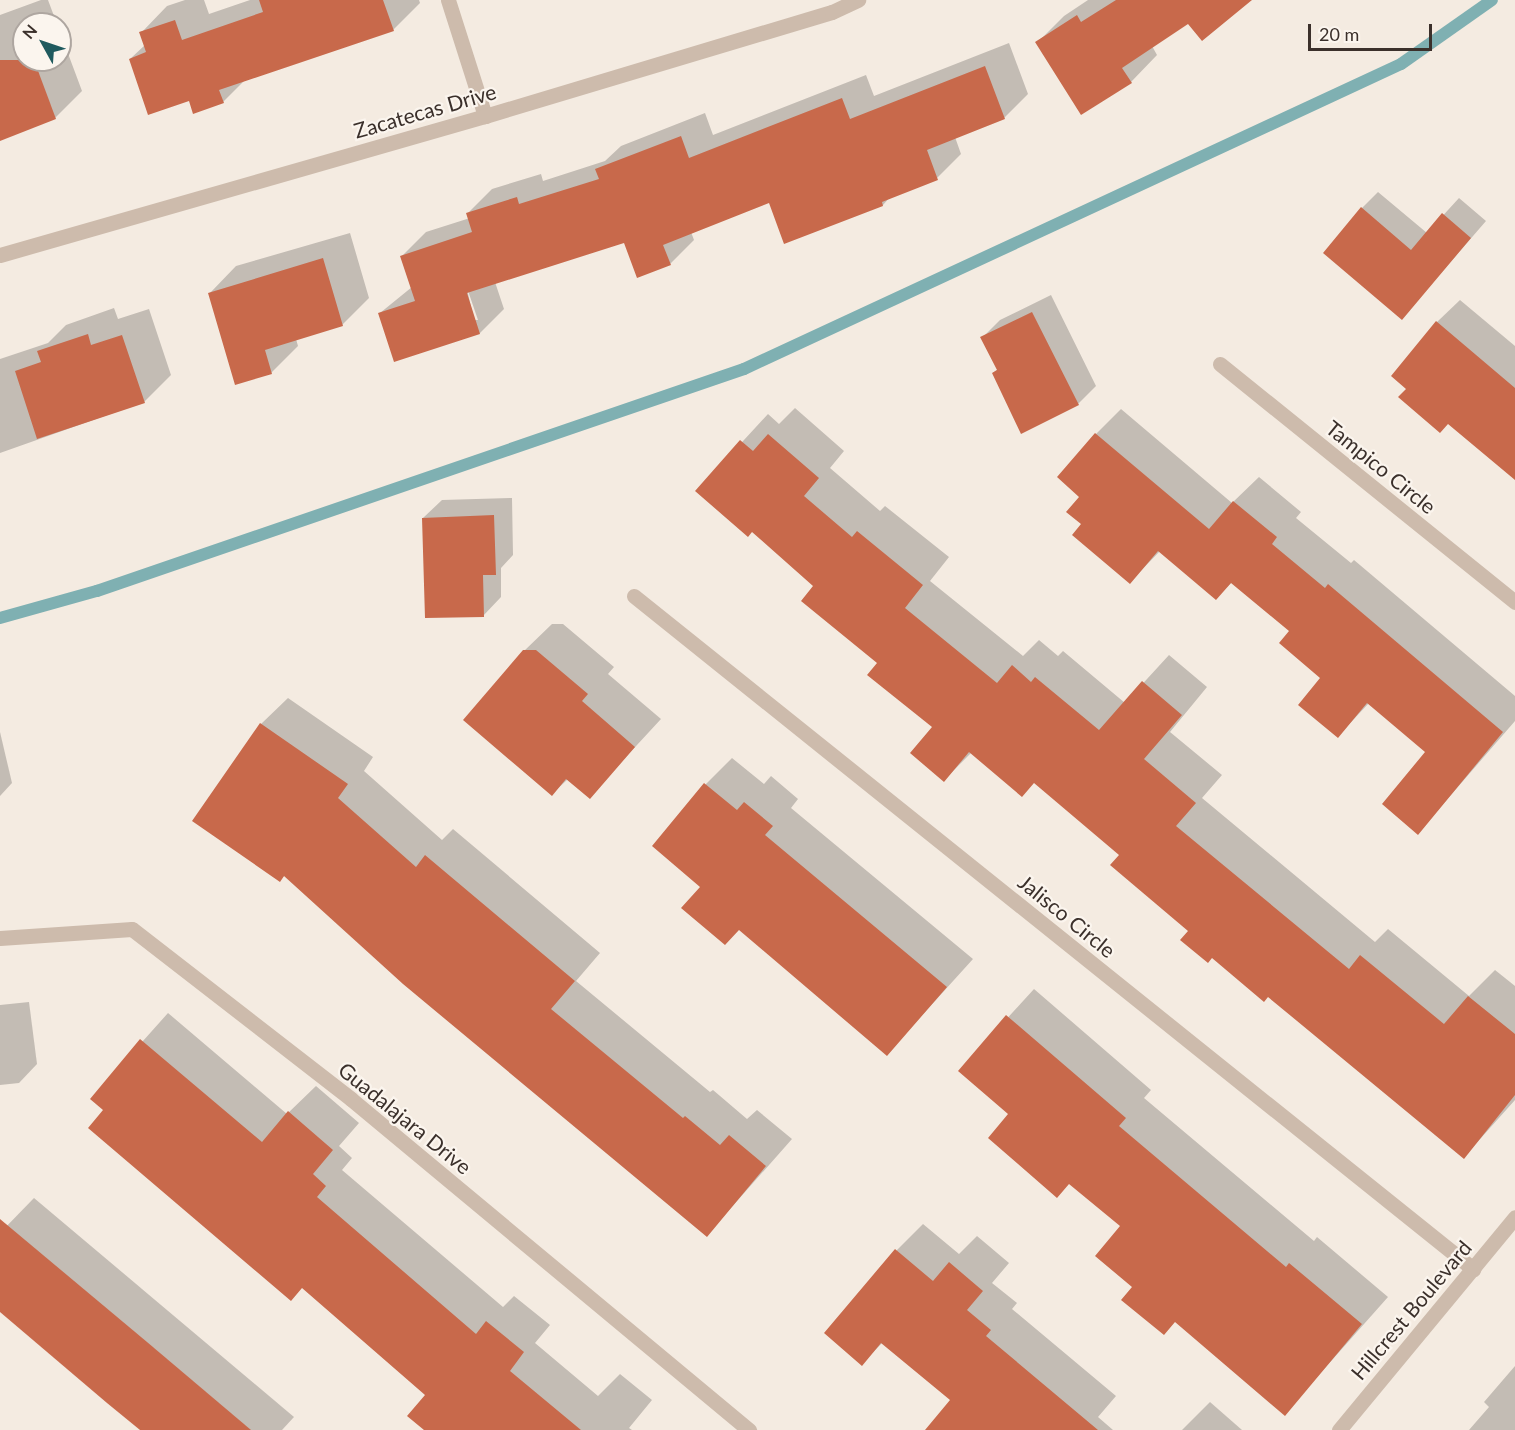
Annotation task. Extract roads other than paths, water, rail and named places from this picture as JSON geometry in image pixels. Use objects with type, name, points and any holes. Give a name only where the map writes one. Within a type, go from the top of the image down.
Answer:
[{"type":"street","points":[[448,0],[485,116]]},
{"type":"street","name":"Zacatecas Drive","points":[[0,255],[485,116],[832,12],[858,0]]},
{"type":"street","name":"Tampico Circle","points":[[1220,364],[1515,602]]},
{"type":"street","name":"Jalisco Circle","points":[[634,596],[1473,1269]]},
{"type":"street","name":"Guadalajara Drive","points":[[0,938],[132,929],[351,1099],[749,1430]]},
{"type":"street","name":"Hillcrest Boulevard","points":[[1339,1430],[1515,1217]]},
{"type":"waterway","points":[[0,618],[97,591],[744,369],[1401,64],[1492,0]]}]
